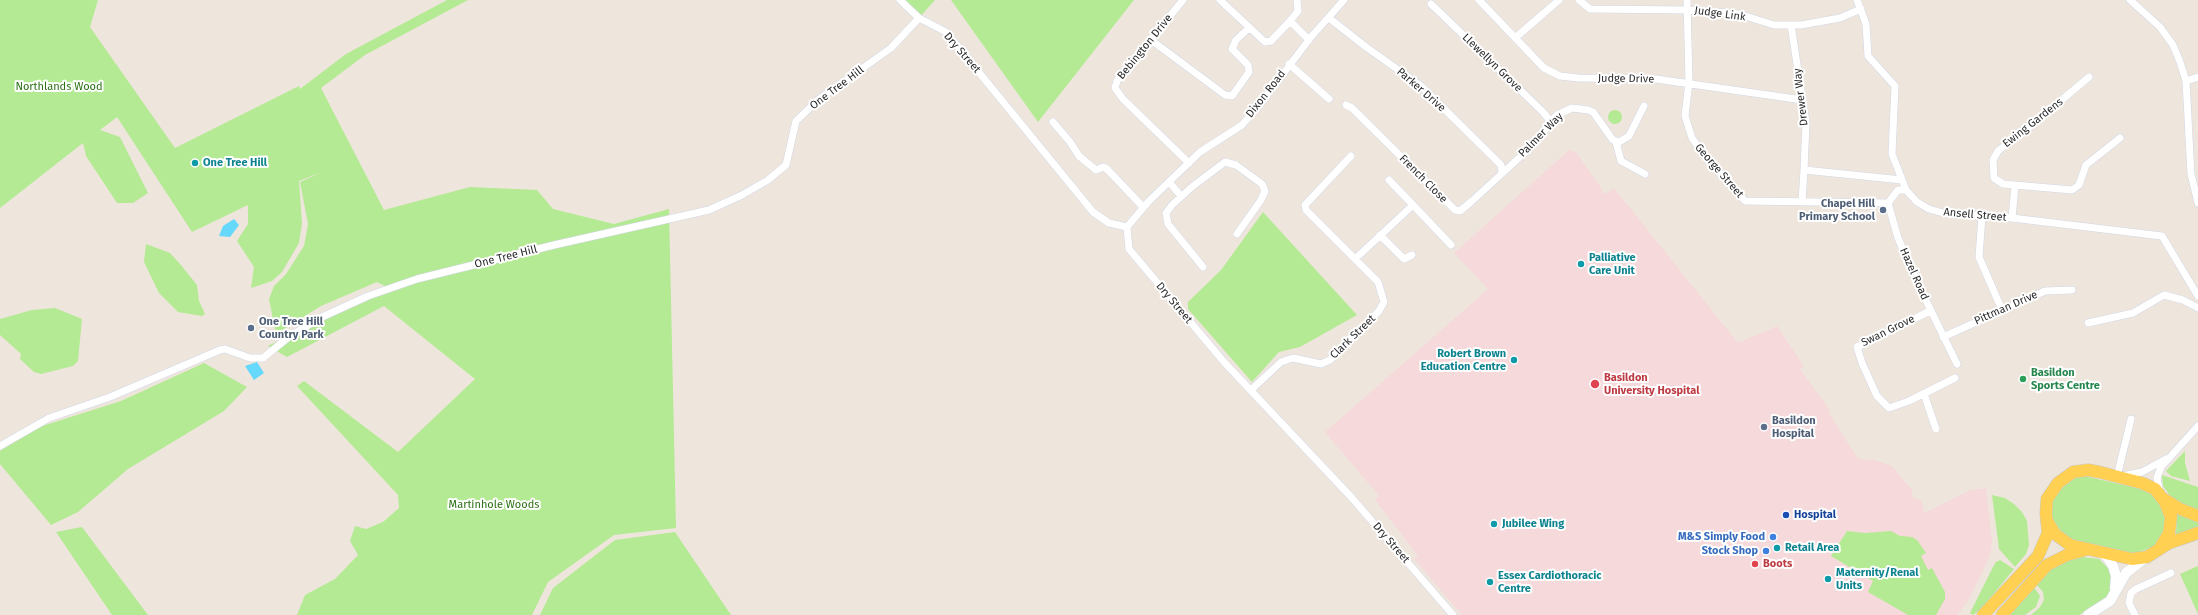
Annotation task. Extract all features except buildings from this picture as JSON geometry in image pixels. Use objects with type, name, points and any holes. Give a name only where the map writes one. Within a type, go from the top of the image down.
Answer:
[{"type":"main road","points":[[1983,615],[2038,556],[2047,539],[2047,499],[2051,491],[2065,476],[2073,472],[2088,470],[2150,486],[2162,497],[2180,509],[2198,516]]},
{"type":"main road","points":[[2160,548],[2166,540],[2171,525],[2170,511],[2162,497]]},
{"type":"main road","points":[[2047,520],[2052,530],[2062,540],[2076,547],[2132,559],[2147,557],[2160,548],[2180,538],[2198,533]]},
{"type":"main road","points":[[2002,615],[2047,565],[2067,555],[2095,551]]},
{"type":"street","name":"Dry Street","points":[[900,0],[919,18],[946,32],[1093,212],[1108,223],[1127,227],[1129,249],[1224,362],[1352,498],[1453,615]]},
{"type":"street","name":"Bebington Drive","points":[[1183,0],[1117,81],[1115,88],[1123,99],[1189,163]]},
{"type":"street","points":[[1220,0],[1265,42],[1274,39],[1298,11],[1297,0]]},
{"type":"street","name":"Dixon Road","points":[[1127,227],[1143,207],[1200,152],[1242,125],[1262,103],[1289,64],[1344,0]]},
{"type":"street","name":"Judge Drive","points":[[1479,0],[1544,68],[1560,76],[1578,78],[1656,79],[1688,82],[1804,100]]},
{"type":"street","points":[[1515,38],[1559,0]]},
{"type":"street","name":"Judge Link","points":[[1579,0],[1590,9],[1687,10],[1739,14],[1774,25],[1791,25],[1840,18],[1861,9]]},
{"type":"street","name":"George Street","points":[[1687,0],[1688,82],[1685,116],[1692,138],[1706,158],[1745,201],[1888,203]]},
{"type":"street","name":"Ansell Street","points":[[1857,0],[1866,24],[1868,56],[1895,86],[1892,154],[1906,190],[1917,202],[1936,211],[2012,218],[2162,236],[2198,296]]},
{"type":"street","points":[[2130,0],[2160,27],[2172,45],[2186,81],[2192,174],[2198,203]]},
{"type":"street","name":"Llewellyn Grove","points":[[1431,4],[1543,112],[1552,123]]},
{"type":"street","name":"One Tree Hill","points":[[0,446],[49,418],[110,397],[220,350],[225,349],[250,358],[263,358],[290,336],[322,317],[368,296],[417,279],[554,245],[709,210],[742,195],[768,180],[786,165],[796,121],[819,99],[891,48],[919,18]]},
{"type":"street","name":"Parker Drive","points":[[1329,18],[1421,86],[1501,165],[1502,172]]},
{"type":"street","points":[[1290,21],[1309,40]]},
{"type":"street","name":"Drewer Way","points":[[1791,25],[1804,100],[1806,123],[1802,202]]},
{"type":"street","points":[[1151,40],[1224,95],[1232,96],[1249,72],[1248,65],[1232,49],[1236,40],[1249,28]]},
{"type":"street","points":[[1289,64],[1329,99]]},
{"type":"street","name":"Ewing Gardens","points":[[2089,77],[2032,125],[1998,151],[1994,160],[1994,178],[2000,184],[2069,190],[2077,187],[2086,165],[2120,138]]},
{"type":"street","points":[[2186,81],[2198,77]]},
{"type":"street","name":"French Close","points":[[1346,104],[1352,108],[1455,210],[1464,209],[1502,172]]},
{"type":"street","points":[[1616,142],[1619,142],[1629,136],[1644,106]]},
{"type":"street","name":"Palmer Way","points":[[1502,172],[1532,146],[1557,115],[1568,109],[1577,107],[1592,112],[1616,142],[1621,161],[1645,174]]},
{"type":"street","points":[[1054,122],[1079,156],[1096,170],[1103,166],[1107,169],[1143,207]]},
{"type":"street","name":"Clark Street","points":[[1251,390],[1281,362],[1292,358],[1321,364],[1330,360],[1379,312],[1384,302],[1378,282],[1306,210],[1305,205],[1351,156]]},
{"type":"street","points":[[1203,267],[1167,221],[1168,210],[1181,196],[1225,162],[1236,165],[1262,184],[1265,191],[1261,200],[1237,234]]},
{"type":"street","points":[[1804,170],[1902,180]]},
{"type":"street","points":[[1389,180],[1451,245]]},
{"type":"street","points":[[1169,182],[1181,196]]},
{"type":"street","points":[[2012,218],[2015,186]]},
{"type":"street","points":[[1888,203],[1898,190],[1906,190]]},
{"type":"street","name":"Hazel Road","points":[[1888,203],[1898,238],[1930,311],[1957,364]]},
{"type":"street","points":[[1354,259],[1413,205]]},
{"type":"street","points":[[1982,216],[1979,257],[2002,310]]},
{"type":"street","points":[[1380,235],[1404,259],[1412,255]]},
{"type":"street","name":"Pittman Drive","points":[[1943,337],[2045,291],[2072,290]]},
{"type":"street","points":[[2088,323],[2133,313],[2164,295],[2183,300],[2198,308]]},
{"type":"street","name":"Swan Grove","points":[[1930,311],[1856,347],[1877,396],[1889,408],[1924,394],[1955,378]]},
{"type":"street","points":[[1924,394],[1936,429]]},
{"type":"street","points":[[2131,419],[2117,477],[2142,472],[2166,459]]},
{"type":"street","points":[[2162,497],[2157,478],[2160,467],[2198,426]]},
{"type":"street","points":[[2095,551],[2110,560],[2115,570],[2116,582],[2113,596]]},
{"type":"street","points":[[2088,615],[2105,605],[2113,596],[2126,573],[2147,557]]},
{"type":"street","points":[[2135,615],[2129,603],[2131,593],[2136,589],[2171,573]]},
{"type":"shaded area","name":"Basildon University Hospital","points":[[1569,150],[1576,152],[1605,194],[1614,188],[1738,343],[1777,326],[1804,366],[1800,369],[1829,409],[1830,415],[1857,457],[1860,459],[1874,460],[1892,466],[1912,490],[1913,498],[1922,501],[1924,513],[1970,490],[1986,488],[1992,542],[1990,556],[1968,601],[1957,615],[1462,615],[1414,559],[1418,556],[1375,500],[1379,496],[1325,432],[1488,289],[1454,253]]},
{"type":"green space","points":[[0,0],[98,0],[90,27],[175,148],[299,86],[300,89],[346,54],[447,0],[468,0],[365,55],[321,88],[384,210],[470,187],[537,190],[553,209],[614,224],[669,209],[676,528],[614,535],[548,582],[532,615],[297,615],[305,595],[335,579],[358,555],[350,541],[355,526],[366,529],[383,522],[399,508],[398,495],[297,386],[304,381],[398,452],[475,379],[384,306],[287,357],[268,346],[389,288],[377,282],[321,306],[276,334],[269,299],[274,286],[286,274],[304,246],[308,224],[300,182],[322,172],[299,181],[302,223],[299,243],[282,272],[272,281],[251,288],[254,267],[237,241],[248,224],[248,205],[192,232],[117,117],[100,130],[120,137],[148,193],[133,203],[117,203],[86,156],[83,143],[0,208]]},
{"type":"green space","points":[[900,0],[935,0],[919,18]]},
{"type":"green space","points":[[951,0],[1134,0],[1038,122]]},
{"type":"green space","points":[[1612,110],[1618,110],[1622,114],[1622,120],[1618,124],[1612,124],[1608,120],[1608,114]]},
{"type":"green space","points":[[1263,212],[1357,315],[1300,347],[1279,352],[1252,382],[1188,309],[1188,302],[1221,270]]},
{"type":"green space","points":[[146,244],[170,253],[181,265],[197,285],[199,301],[205,314],[202,316],[178,312],[159,293],[144,262]]},
{"type":"green space","points":[[55,308],[82,319],[78,361],[73,366],[41,374],[34,372],[20,359],[21,354],[0,335],[0,319],[32,310]]},
{"type":"green space","points":[[204,363],[247,387],[224,411],[128,469],[78,512],[51,525],[0,464],[0,451],[39,427],[121,401]]},
{"type":"green space","points":[[2185,451],[2185,463],[2190,481],[2171,476],[2166,471]]},
{"type":"green space","points":[[2162,475],[2198,487],[2198,512],[2172,498],[2163,486]]},
{"type":"green space","points":[[2084,476],[2141,489],[2155,496],[2161,502],[2166,516],[2163,535],[2153,547],[2133,554],[2077,542],[2059,532],[2052,519],[2051,511],[2054,496],[2057,491],[2075,478]]},
{"type":"green space","points":[[1992,495],[2005,498],[2014,504],[2022,512],[2027,521],[2029,545],[2026,554],[2015,567],[1999,549]]},
{"type":"green space","points":[[2177,514],[2198,521],[2198,528],[2176,535]]},
{"type":"green space","points":[[82,527],[148,615],[112,615],[56,532]]},
{"type":"green space","points":[[1847,531],[1865,533],[1891,531],[1900,536],[1912,537],[1917,540],[1926,553],[1921,556],[1928,570],[1932,568],[1945,592],[1945,599],[1936,615],[1908,615],[1868,592],[1873,581],[1831,556]]},
{"type":"green space","points":[[675,532],[731,615],[540,615],[553,588],[615,540]]},
{"type":"green space","points":[[2082,557],[2099,559],[2112,573],[2113,585],[2107,597],[2079,615],[2031,615],[2040,607],[2044,600],[2043,592],[2036,584],[2049,570],[2066,560]]},
{"type":"green space","points":[[2000,560],[2014,569],[1982,608],[1973,615],[1970,613],[1993,567],[1996,562]]},
{"type":"green space","points":[[2198,566],[2198,614],[2180,574]]},
{"type":"green space","points":[[2034,587],[2040,596],[2036,607],[2025,615],[2009,615]]},
{"type":"water","points":[[234,219],[239,225],[230,237],[219,236],[223,226]]},
{"type":"water","points":[[257,362],[264,373],[254,380],[245,366]]},
{"type":"place","name":"One Tree Hill","points":[[195,163]]},
{"type":"place","name":"Chapel Hill Primary School","points":[[1883,210]]},
{"type":"place","name":"Palliative Care Unit","points":[[1581,264]]},
{"type":"place","name":"One Tree Hill Country Park","points":[[251,328]]},
{"type":"place","name":"Robert Brown Education Centre","points":[[1514,360]]},
{"type":"place","name":"Basildon Sports Centre","points":[[2023,379]]},
{"type":"place","name":"Basildon University Hospital","points":[[1595,384]]},
{"type":"place","name":"Basildon Hospital","points":[[1764,427]]},
{"type":"place","name":"Hospital","points":[[1786,515]]},
{"type":"place","name":"Jubilee Wing","points":[[1494,524]]},
{"type":"place","name":"M&S Simply Food","points":[[1773,537]]},
{"type":"place","name":"Retail Area","points":[[1777,548]]},
{"type":"place","name":"Stock Shop","points":[[1766,551]]},
{"type":"place","name":"Boots","points":[[1755,564]]},
{"type":"place","name":"Maternity/Renal Units","points":[[1828,579]]},
{"type":"place","name":"Essex Cardiothoracic Centre","points":[[1490,582]]},
{"type":"park label","name":"Northlands Wood","points":[[59,87]]},
{"type":"park label","name":"Martinhole Woods","points":[[494,505]]}]
